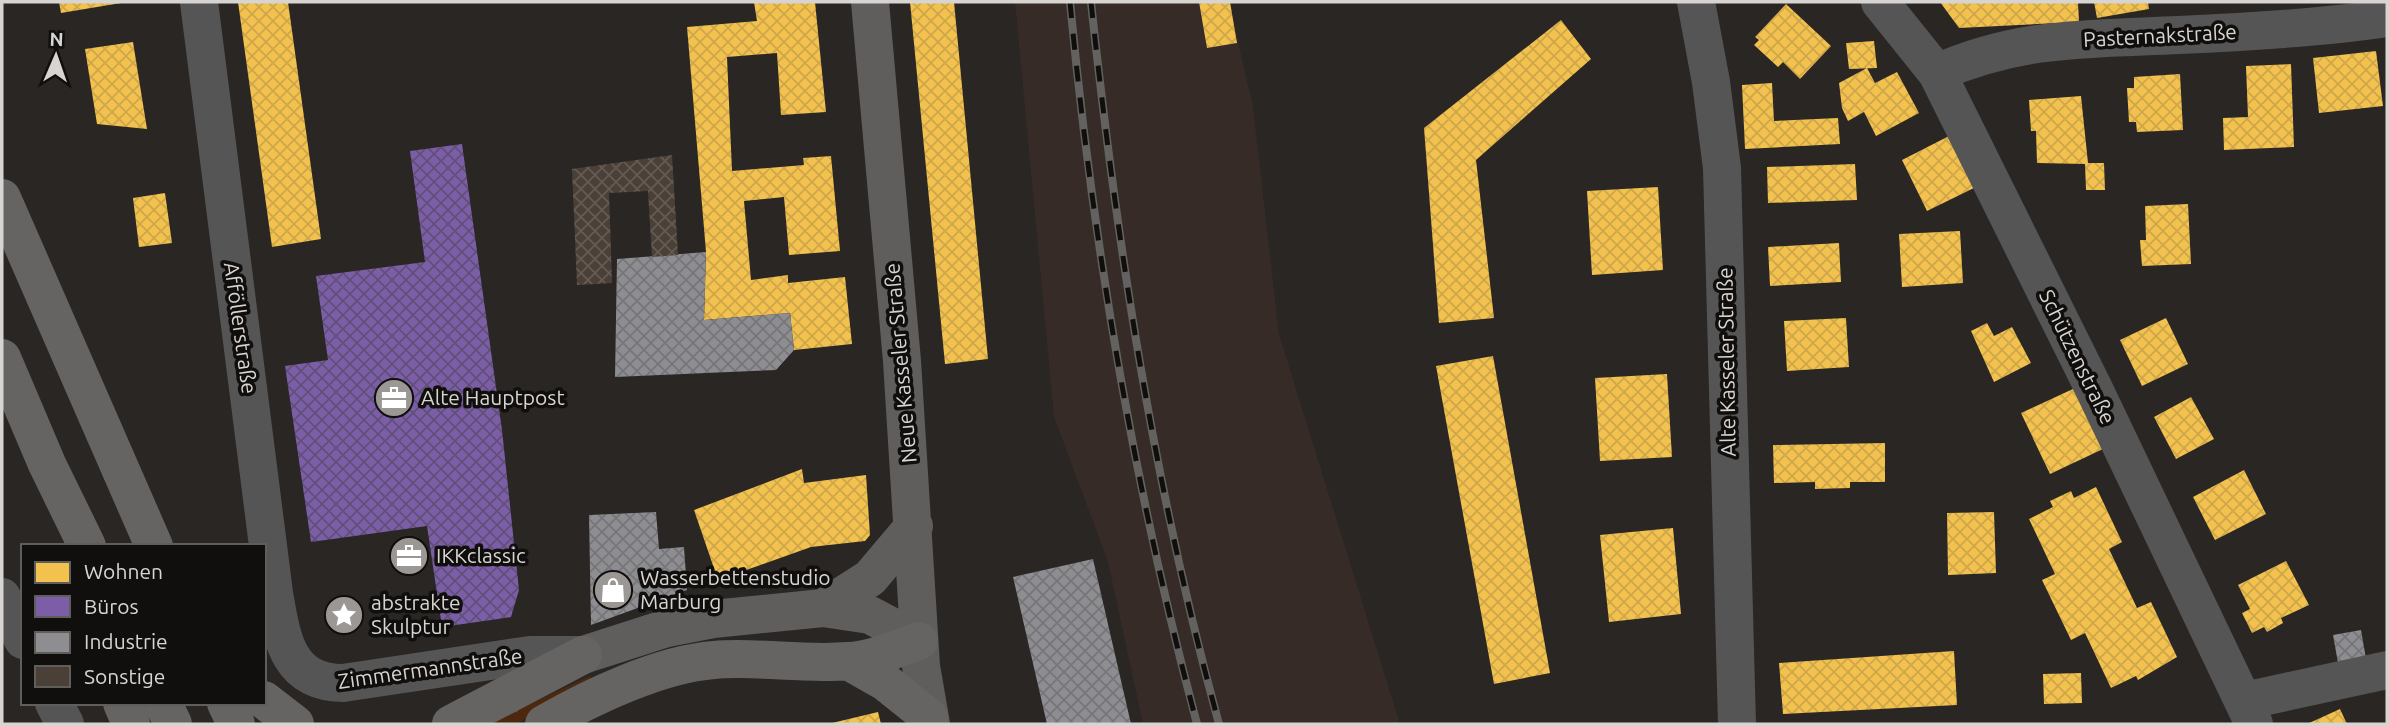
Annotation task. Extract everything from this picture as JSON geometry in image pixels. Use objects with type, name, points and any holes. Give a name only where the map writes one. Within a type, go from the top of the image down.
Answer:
[{"type":"highway","points":[[2,198],[154,544]]},
{"type":"highway","points":[[2,358],[47,464],[86,544]]},
{"type":"highway","points":[[47,464],[61,544]]},
{"type":"highway","points":[[544,724],[622,687],[689,664],[754,658],[848,662],[883,654],[919,641]]},
{"type":"highway","points":[[452,724],[583,655]]},
{"type":"highway","points":[[848,662],[885,682],[930,721]]},
{"type":"highway","points":[[266,702],[295,724]]},
{"type":"highway","points":[[123,705],[131,724]]},
{"type":"highway","points":[[164,705],[173,724]]},
{"type":"highway","points":[[227,705],[236,724]]},
{"type":"main road","name":"Neue Kasseler Straße","points":[[870,2],[914,526],[919,641],[930,721]]},
{"type":"main road","points":[[822,608],[870,578],[914,526]]},
{"type":"main road","points":[[583,655],[667,628],[702,621],[822,608],[870,615],[919,641]]},
{"type":"street","name":"Afföllerstraße","points":[[199,2],[274,593],[290,653]]},
{"type":"street","name":"Alte Kasseler Straße","points":[[1696,2],[1711,82],[1722,168],[1737,724]]},
{"type":"street","name":"Schützenstraße","points":[[1880,2],[1937,74],[2249,713]]},
{"type":"street","name":"Pasternakstraße","points":[[1937,74],[1975,56],[2053,41],[2306,29],[2387,18]]},
{"type":"street","points":[[2,597],[21,636]]},
{"type":"street","name":"Zimmermannstraße","points":[[290,653],[305,674],[324,682],[396,677],[530,655],[583,655]]},
{"type":"street","points":[[2249,713],[2387,670]]},
{"type":"street","points":[[55,705],[65,724]]},
{"type":"shaded area","points":[[1015,2],[1229,2],[1253,107],[1279,334],[1400,724],[1143,724],[1108,562],[1054,417]]},
{"type":"green space","points":[[590,676],[592,683],[544,706],[517,724],[487,724]]},
{"type":"building: Wohnen","points":[[59,2],[121,2],[121,3],[61,13]]},
{"type":"building: Wohnen","points":[[238,2],[288,2],[321,239],[272,247]]},
{"type":"building: Wohnen","points":[[754,2],[815,2],[826,112],[781,115],[777,53],[727,57],[732,171],[804,165],[803,158],[831,156],[840,251],[789,255],[784,197],[744,201],[751,280],[788,275],[788,283],[845,277],[852,344],[794,350],[790,313],[704,320],[706,252],[687,27],[757,21]]},
{"type":"building: Wohnen","points":[[910,2],[954,2],[988,359],[945,364]]},
{"type":"building: Wohnen","points":[[1199,2],[1230,2],[1237,43],[1207,48]]},
{"type":"building: Wohnen","points":[[1940,2],[2078,2],[2079,22],[1959,28]]},
{"type":"building: Wohnen","points":[[2094,2],[2148,2],[2149,9],[2097,18]]},
{"type":"building: Wohnen","points":[[1786,4],[1831,46],[1800,79],[1783,62],[1778,67],[1754,45],[1759,40],[1755,37]]},
{"type":"building: Wohnen","points":[[1561,20],[1591,59],[1476,160],[1494,318],[1439,323],[1424,128]]},
{"type":"building: Wohnen","points":[[1874,41],[1877,68],[1849,69],[1846,43]]},
{"type":"building: Wohnen","points":[[133,42],[147,129],[97,124],[85,49]]},
{"type":"building: Wohnen","points":[[2376,51],[2383,106],[2319,113],[2313,58]]},
{"type":"building: Wohnen","points":[[2291,64],[2294,147],[2224,150],[2223,118],[2248,117],[2246,66]]},
{"type":"building: Wohnen","points":[[1867,68],[1875,83],[1897,72],[1919,113],[1876,136],[1864,112],[1848,121],[1842,108],[1839,83]]},
{"type":"building: Wohnen","points":[[2180,74],[2183,130],[2137,132],[2136,122],[2129,122],[2127,88],[2134,88],[2134,77]]},
{"type":"building: Wohnen","points":[[1772,83],[1774,121],[1838,118],[1840,144],[1745,149],[1742,85]]},
{"type":"building: Wohnen","points":[[2081,96],[2088,163],[2104,163],[2105,190],[2086,190],[2085,164],[2037,163],[2036,131],[2031,131],[2029,100]]},
{"type":"building: Wohnen","points":[[1951,135],[1976,187],[1927,211],[1902,160]]},
{"type":"building: Wohnen","points":[[1855,164],[1857,200],[1768,203],[1767,167]]},
{"type":"building: Wohnen","points":[[1658,187],[1663,270],[1592,275],[1587,191]]},
{"type":"building: Wohnen","points":[[165,193],[172,243],[139,247],[133,198]]},
{"type":"building: Wohnen","points":[[2188,204],[2191,264],[2142,266],[2140,240],[2146,240],[2145,206]]},
{"type":"building: Wohnen","points":[[1960,231],[1963,283],[1902,287],[1899,234]]},
{"type":"building: Wohnen","points":[[1839,243],[1841,282],[1770,286],[1768,247]]},
{"type":"building: Wohnen","points":[[1846,318],[1849,367],[1787,371],[1784,321]]},
{"type":"building: Wohnen","points":[[2166,318],[2188,364],[2142,386],[2120,340]]},
{"type":"building: Wohnen","points":[[1987,323],[1994,336],[2012,327],[2031,363],[1994,382],[1971,331]]},
{"type":"building: Wohnen","points":[[1493,356],[1550,673],[1494,684],[1436,366]]},
{"type":"building: Wohnen","points":[[1667,374],[1672,457],[1600,461],[1595,378]]},
{"type":"building: Wohnen","points":[[2075,388],[2103,449],[2050,474],[2021,413]]},
{"type":"building: Wohnen","points":[[2191,397],[2214,439],[2176,459],[2154,417]]},
{"type":"building: Wohnen","points":[[1885,443],[1885,482],[1850,482],[1850,488],[1815,489],[1815,482],[1774,483],[1773,445]]},
{"type":"building: Wohnen","points":[[802,469],[804,483],[866,475],[870,535],[865,541],[811,547],[718,580],[694,510]]},
{"type":"building: Wohnen","points":[[2244,470],[2266,514],[2215,540],[2193,497]]},
{"type":"building: Wohnen","points":[[2096,487],[2122,542],[2109,549],[2137,608],[2151,602],[2177,657],[2138,680],[2136,676],[2111,688],[2085,633],[2071,640],[2042,580],[2055,574],[2029,519],[2053,507],[2050,501],[2071,491],[2074,498]]},
{"type":"building: Wohnen","points":[[1994,512],[1996,573],[1948,575],[1947,513]]},
{"type":"building: Wohnen","points":[[1673,528],[1681,614],[1609,622],[1600,535]]},
{"type":"building: Wohnen","points":[[2286,561],[2309,605],[2281,618],[2283,623],[2267,632],[2264,627],[2252,633],[2242,613],[2250,609],[2238,585]]},
{"type":"building: Wohnen","points":[[1954,651],[1957,705],[1783,714],[1779,663]]},
{"type":"building: Wohnen","points":[[2081,673],[2082,703],[2044,704],[2043,674]]},
{"type":"building: Wohnen","points":[[2340,709],[2347,724],[2307,724]]},
{"type":"building: Wohnen","points":[[878,712],[881,724],[832,724],[832,723]]},
{"type":"building: Büros","name":"Alte Hauptpost","points":[[462,144],[502,430],[519,590],[511,617],[442,627],[427,526],[311,542],[285,366],[328,360],[316,276],[425,262],[410,151]]},
{"type":"building: Industrie","points":[[706,252],[704,320],[790,313],[794,350],[776,370],[615,377],[617,259]]},
{"type":"building: Industrie","points":[[656,512],[659,549],[684,547],[687,590],[591,625],[589,515]]},
{"type":"building: Industrie","points":[[1093,559],[1131,724],[1047,724],[1013,577]]},
{"type":"building: Industrie","points":[[2361,630],[2366,659],[2338,663],[2333,635]]},
{"type":"building: Sonstige","points":[[672,155],[678,255],[652,257],[648,191],[609,193],[612,283],[577,285],[572,169]]},
{"type":"railway","points":[[1070,2],[1079,93],[1118,366],[1154,546],[1197,724]]},
{"type":"railway","points":[[1091,2],[1113,184],[1140,366],[1175,546],[1219,724]]},
{"type":"place","name":"Alte Hauptpost","points":[[394,398]]},
{"type":"place","name":"IKKclassic","points":[[409,556]]},
{"type":"place","name":"Wasserbettenstudio Marburg","points":[[613,590]]},
{"type":"place","name":"abstrakte Skulptur","points":[[344,615]]}]
